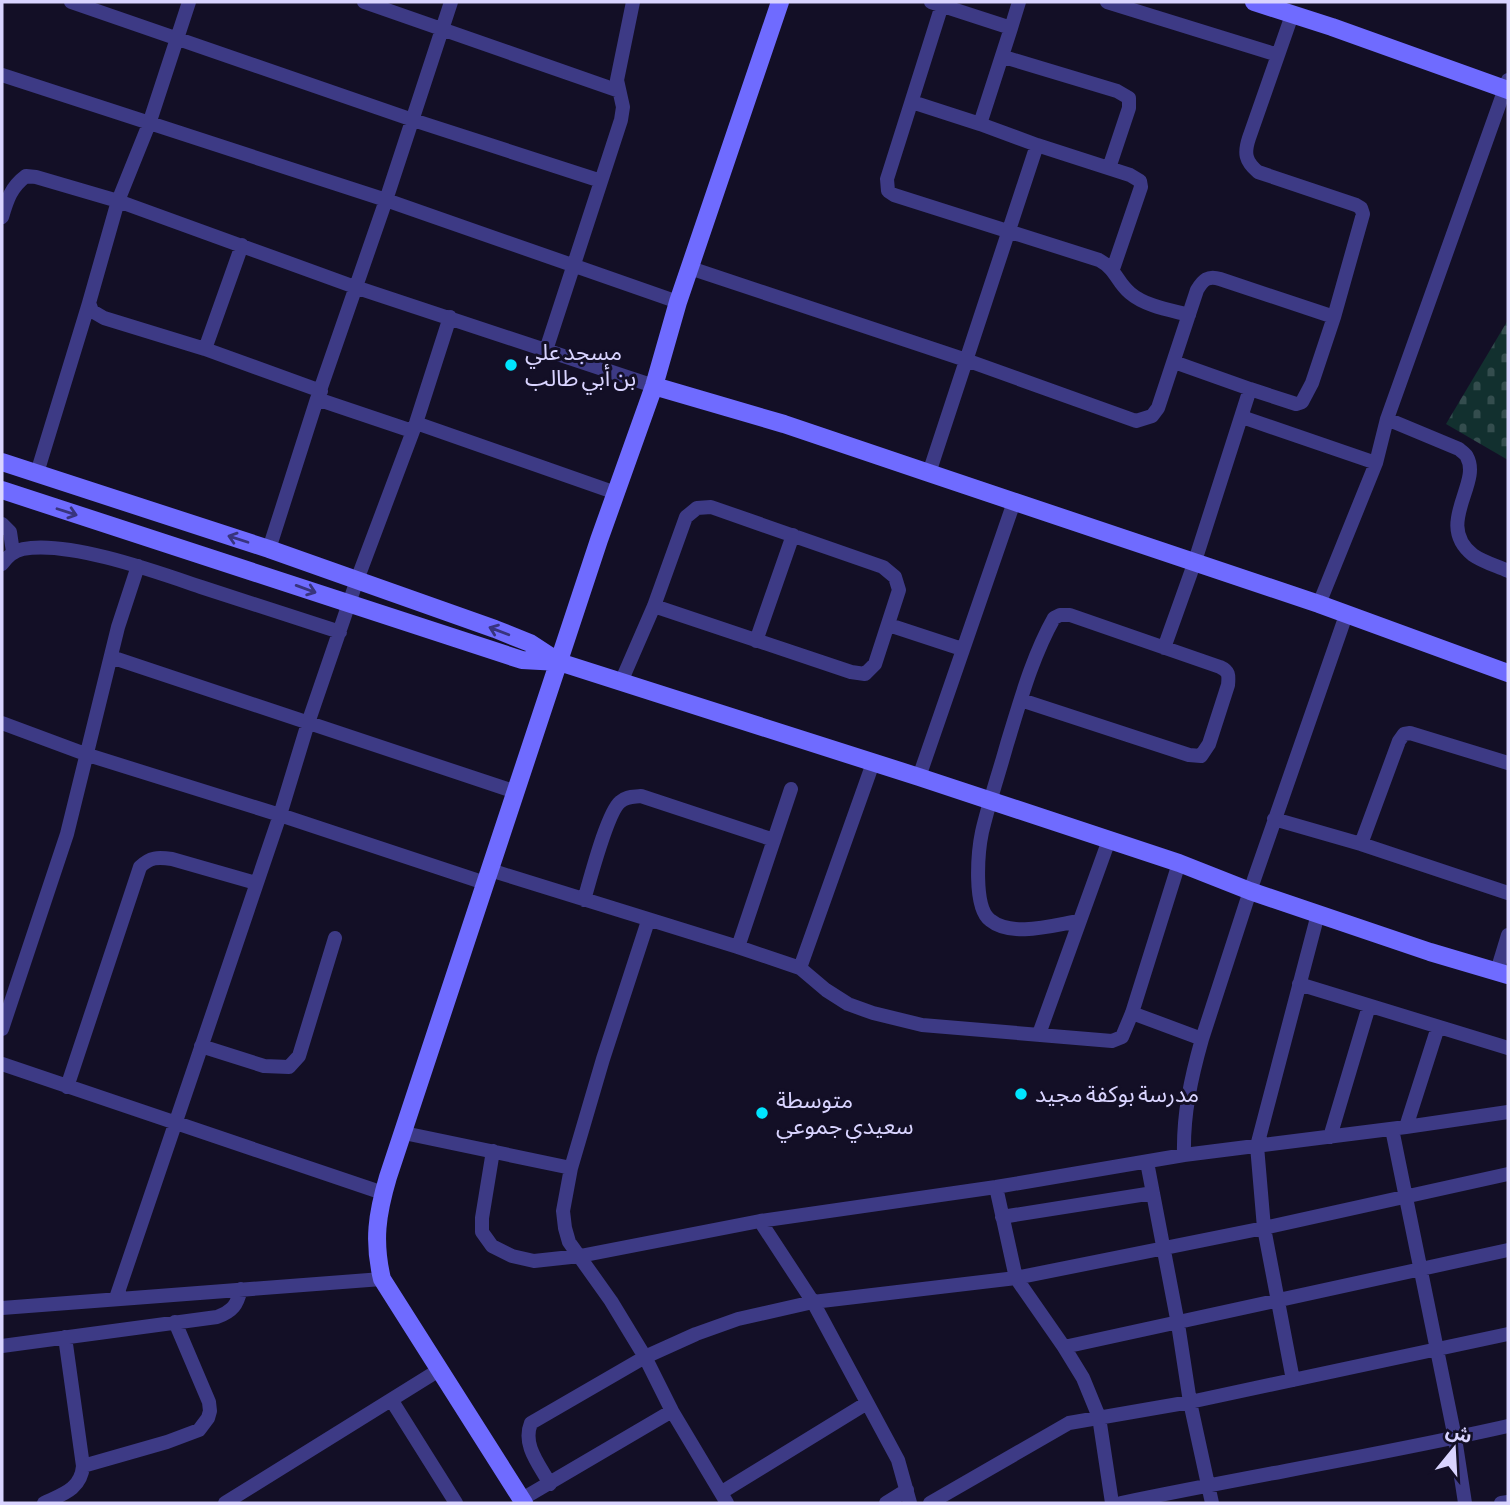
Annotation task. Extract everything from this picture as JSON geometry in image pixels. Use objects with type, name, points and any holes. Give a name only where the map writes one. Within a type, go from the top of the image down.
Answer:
[{"type":"main road","points":[[523,1501],[382,1279],[376,1254],[376,1227],[383,1193],[780,2]]},
{"type":"main road","points":[[1257,2],[1507,87]]},
{"type":"main road","points":[[654,386],[784,425],[1319,604],[1508,673]]},
{"type":"main road","points":[[2,462],[357,580],[518,638],[559,662],[919,777],[1179,863],[1250,891],[1430,952],[1503,973]]},
{"type":"main road","points":[[2,490],[522,660],[559,662]]},
{"type":"street","points":[[71,2],[413,120],[601,181]]},
{"type":"street","points":[[37,473],[118,201],[149,124],[189,2]]},
{"type":"street","points":[[364,2],[619,91]]},
{"type":"street","points":[[270,549],[451,2]]},
{"type":"street","points":[[981,124],[1019,2]]},
{"type":"street","points":[[1107,2],[1278,55]]},
{"type":"street","points":[[546,350],[621,120],[623,107],[617,80],[618,65],[629,3]]},
{"type":"street","points":[[1011,28],[937,4],[912,102],[887,179],[888,191],[1099,260],[1112,269],[1125,288],[1137,298],[1189,315]]},
{"type":"street","points":[[1174,362],[1296,404],[1303,402],[1312,383],[1362,222],[1361,208],[1258,172],[1245,156],[1245,149],[1292,15]]},
{"type":"street","points":[[1004,57],[1116,91],[1129,98],[1129,108],[1109,168]]},
{"type":"street","points":[[2,75],[386,200],[678,302]]},
{"type":"street","points":[[1319,604],[1376,463],[1387,419],[1507,87]]},
{"type":"street","points":[[912,102],[1136,177],[1140,181],[1140,187],[1112,269]]},
{"type":"street","points":[[929,473],[1037,145]]},
{"type":"street","points":[[2,217],[16,183],[26,176],[118,201],[355,287],[654,386]]},
{"type":"street","points":[[205,349],[242,245]]},
{"type":"street","points":[[690,268],[965,360],[1136,421],[1152,416],[1158,408],[1202,283],[1212,276],[1334,317]]},
{"type":"street","points":[[89,303],[92,311],[104,318],[205,349],[319,395],[616,493]]},
{"type":"street","points":[[117,1298],[280,815],[308,723],[414,427],[450,317]]},
{"type":"street","points":[[1164,648],[1250,389]]},
{"type":"street","points":[[1241,417],[1376,463]]},
{"type":"street","points":[[1387,419],[1460,449],[1468,458],[1469,470],[1459,510],[1458,528],[1462,542],[1474,556],[1508,571]]},
{"type":"street","points":[[919,777],[1014,502]]},
{"type":"street","points":[[621,682],[654,606],[686,517],[696,508],[711,507],[883,567],[891,572],[899,590],[875,664],[865,674],[851,672],[654,606]]},
{"type":"street","points":[[2,524],[10,532],[13,552]]},
{"type":"street","points":[[756,641],[793,535]]},
{"type":"street","points":[[2,564],[13,552],[24,549],[49,548],[82,553],[138,566],[340,632]]},
{"type":"street","points":[[2,1029],[67,834],[111,657],[138,566]]},
{"type":"street","points":[[1021,700],[1189,755],[1201,756],[1209,744],[1229,675],[1220,667],[1070,615],[1054,618],[1021,700],[990,801],[982,834],[979,887],[986,917],[1002,926],[1016,929],[1079,921]]},
{"type":"street","points":[[1184,1155],[1188,1095],[1202,1040],[1250,891],[1346,615]]},
{"type":"street","points":[[889,625],[962,649]]},
{"type":"street","points":[[111,657],[516,792]]},
{"type":"street","points":[[2,723],[88,755],[280,815],[488,877],[584,900],[738,947],[800,968],[848,1004],[922,1025],[1112,1041],[1122,1037],[1179,863]]},
{"type":"street","points":[[1360,845],[1404,734],[1410,733],[1508,763]]},
{"type":"street","points":[[800,968],[873,763]]},
{"type":"street","points":[[738,947],[791,789]]},
{"type":"street","points":[[584,900],[610,820],[617,804],[626,797],[641,796],[774,841]]},
{"type":"street","points":[[1275,819],[1508,893]]},
{"type":"street","points":[[1039,1034],[1109,840]]},
{"type":"street","points":[[67,1087],[141,867],[147,860],[157,857],[172,859],[256,883]]},
{"type":"street","points":[[1293,1380],[1264,1228],[1257,1146],[1318,914]]},
{"type":"street","points":[[649,921],[603,1059],[571,1168],[564,1211],[569,1242],[645,1357],[672,1411],[725,1498],[867,1403]]},
{"type":"street","points":[[1503,973],[1508,935]]},
{"type":"street","points":[[201,1046],[264,1066],[289,1067],[299,1056],[335,938]]},
{"type":"street","points":[[1299,984],[1508,1048]]},
{"type":"street","points":[[1330,1137],[1369,1006]]},
{"type":"street","points":[[1132,1013],[1202,1040]]},
{"type":"street","points":[[1438,1027],[1399,1128],[1405,1196],[1455,1438],[1465,1503]]},
{"type":"street","points":[[2,1064],[383,1193]]},
{"type":"street","points":[[493,1151],[482,1232],[492,1246],[512,1256],[534,1261],[580,1256],[760,1221],[996,1187],[1184,1155],[1508,1112]]},
{"type":"street","points":[[404,1133],[571,1168]]},
{"type":"street","points":[[1147,1162],[1190,1402],[1212,1503]]},
{"type":"street","points":[[550,1484],[528,1445],[526,1437],[531,1423],[645,1357],[738,1319],[813,1303],[1016,1278],[1264,1228],[1508,1174]]},
{"type":"street","points":[[996,1187],[1016,1278],[1083,1378],[1099,1417],[1112,1503]]},
{"type":"street","points":[[1002,1217],[1153,1193]]},
{"type":"street","points":[[760,1221],[813,1303],[898,1460],[908,1497],[886,1503]]},
{"type":"street","points":[[1064,1347],[1508,1250]]},
{"type":"street","points":[[2,1308],[382,1279]]},
{"type":"street","points":[[2,1346],[217,1317],[230,1312],[237,1304],[241,1289]]},
{"type":"street","points":[[83,1466],[199,1430],[208,1418],[209,1402],[175,1322]]},
{"type":"street","points":[[930,1503],[1057,1427],[1083,1419],[1190,1402],[1508,1334]]},
{"type":"street","points":[[44,1503],[75,1487],[81,1479],[83,1466],[65,1336]]},
{"type":"street","points":[[225,1503],[439,1370]]},
{"type":"street","points":[[393,1401],[456,1503]]},
{"type":"street","points":[[523,1501],[672,1411]]},
{"type":"street","points":[[1121,1503],[1508,1426]]},
{"type":"street","points":[[1501,1503],[1508,1502]]},
{"type":"green space","points":[[1508,320],[1508,460],[1446,424]]},
{"type":"place","name":"مسجد علي بن أبي طالب","points":[[511,365]]},
{"type":"place","name":"مدرسة بوكفة مجيد","points":[[1021,1094]]},
{"type":"place","name":"متوسطة سعيدي جموعي","points":[[762,1113]]}]
